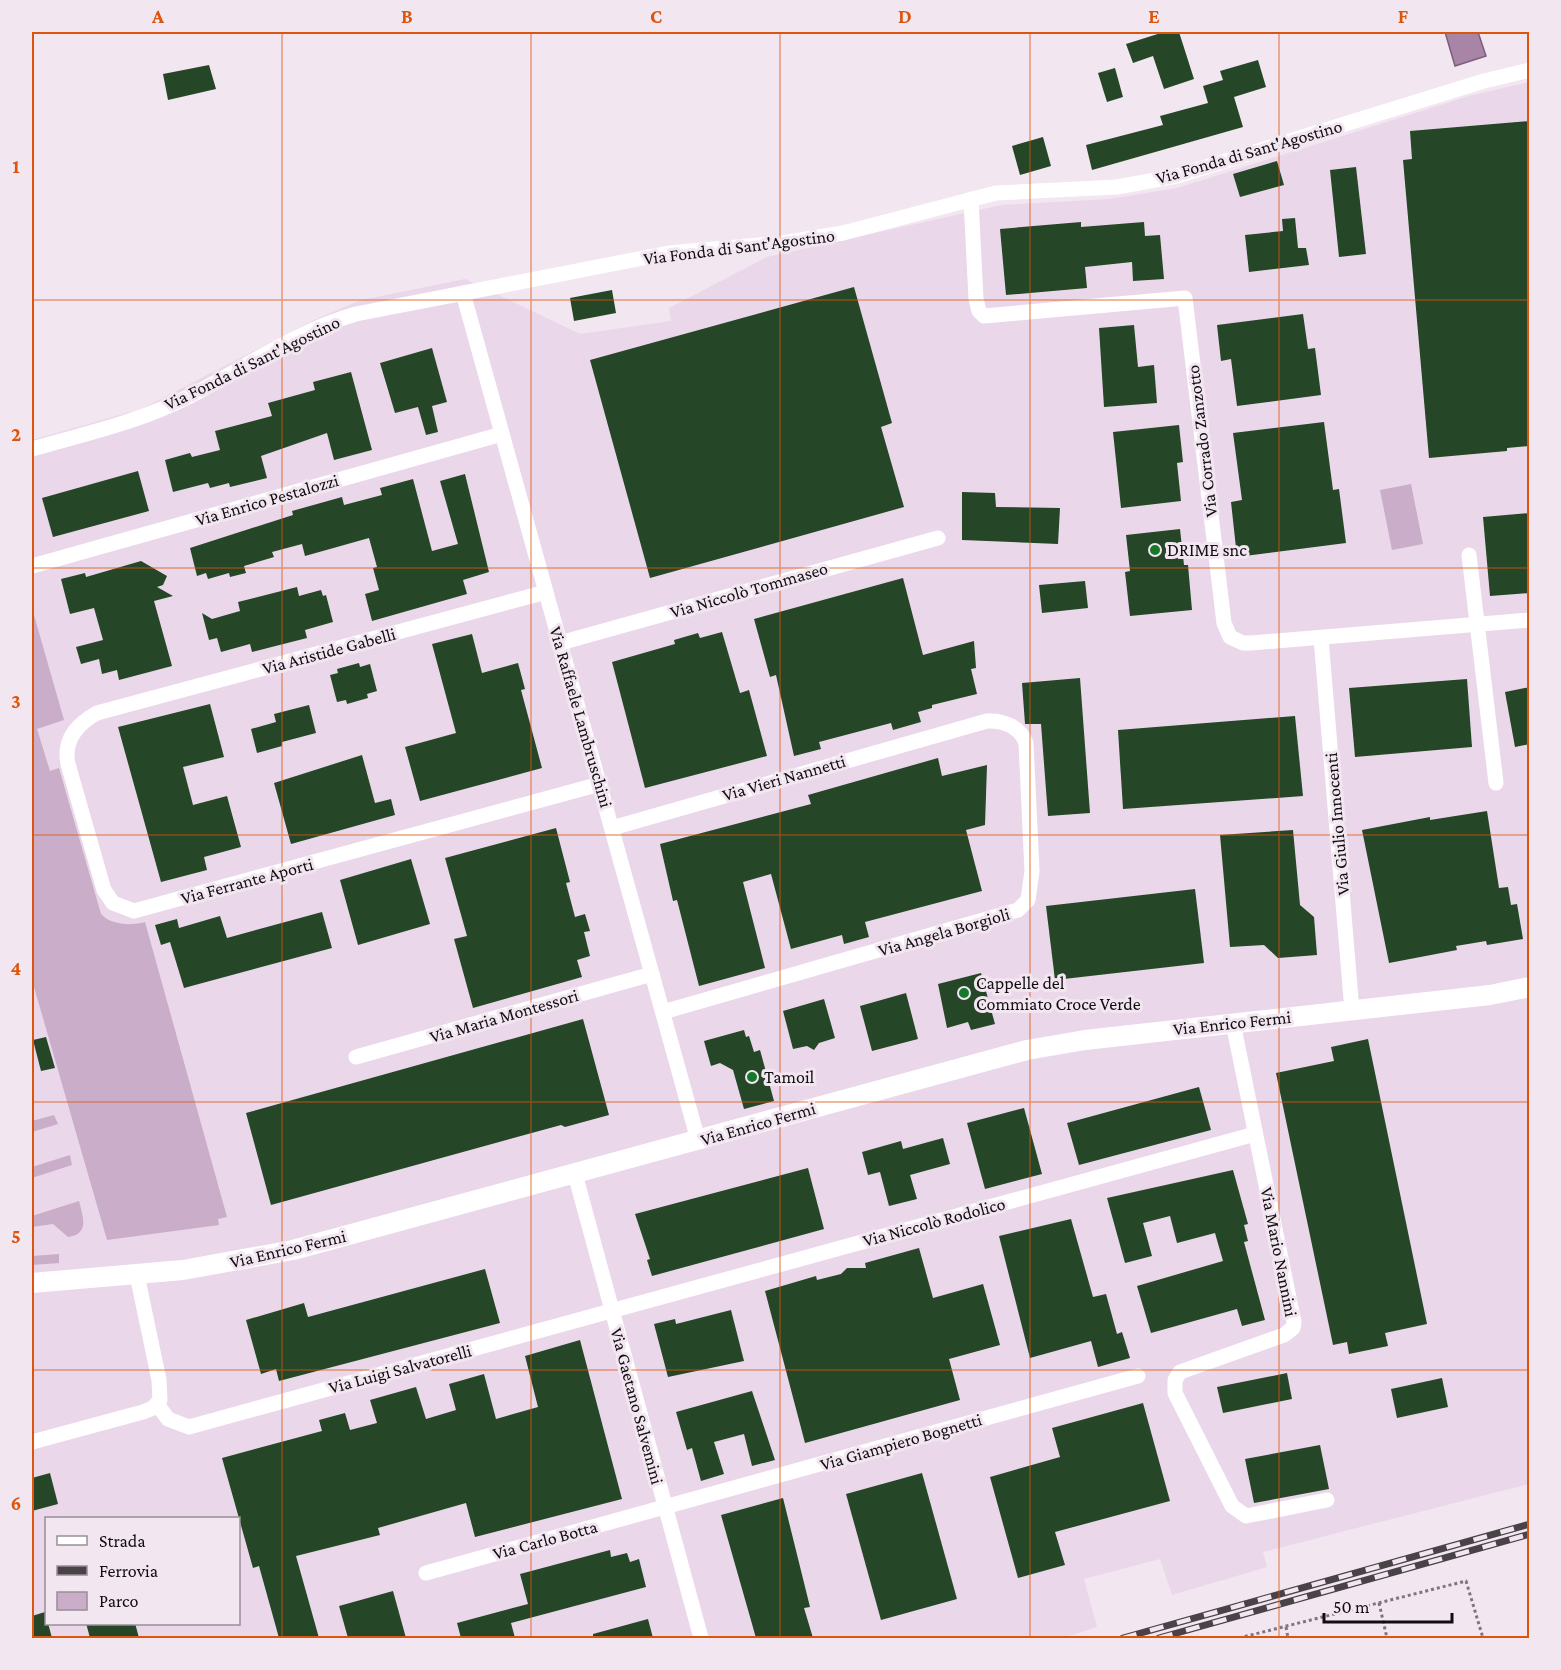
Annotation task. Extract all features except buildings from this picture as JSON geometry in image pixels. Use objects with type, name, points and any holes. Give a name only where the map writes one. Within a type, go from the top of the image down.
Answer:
[{"type":"street","name":"Via Fonda di Sant'Agostino","points":[[32,449],[132,420],[169,406],[340,318],[669,253],[812,239],[971,199],[1023,190],[1117,187],[1177,176],[1484,81],[1530,70]]},
{"type":"street","name":"Via Corrado Zanzotto","points":[[971,199],[976,299],[979,311],[984,316],[1185,298],[1226,631],[1230,637],[1243,643],[1530,620]]},
{"type":"street","name":"Via Raffaele Lambruschini","points":[[463,293],[698,1140]]},
{"type":"street","name":"Via Enrico Pestalozzi","points":[[32,566],[502,434]]},
{"type":"street","name":"Via Niccolò Tommaseo","points":[[560,643],[938,537]]},
{"type":"street","points":[[1469,555],[1496,783]]},
{"type":"street","name":"Via Aristide Gabelli","points":[[111,709],[546,592]]},
{"type":"street","name":"Via Giulio Innocenti","points":[[1321,638],[1352,1011]]},
{"type":"street","name":"Via Ferrante Aporti","points":[[111,709],[97,713],[81,724],[69,742],[66,756],[104,890],[113,903],[134,911],[600,784]]},
{"type":"street","name":"Via Angela Borgioli","points":[[663,1012],[995,919],[1023,906],[1030,891],[1032,871],[1026,743],[1018,730],[1001,722],[987,722],[957,729]]},
{"type":"street","name":"Via Vieri Nannetti","points":[[612,828],[957,729]]},
{"type":"street","name":"Via Maria Montessori","points":[[356,1057],[652,974]]},
{"type":"street","points":[[1490,995],[1530,987]]},
{"type":"street","points":[[1490,995],[1530,999]]},
{"type":"street","name":"Via Enrico Fermi","points":[[32,1283],[137,1275],[241,1261],[293,1250],[1027,1050],[1085,1040],[1490,995]]},
{"type":"street","name":"Via Mario Nannini","points":[[1233,1023],[1293,1312],[1293,1328],[1277,1337],[1180,1372],[1175,1380],[1175,1393],[1232,1506],[1246,1516],[1328,1500]]},
{"type":"street","name":"Via Niccolò Rodolico","points":[[612,1310],[1255,1134]]},
{"type":"street","name":"Via Gaetano Salvemini","points":[[575,1174],[701,1638]]},
{"type":"street","points":[[32,1442],[143,1412],[157,1404],[161,1395],[159,1380],[137,1275]]},
{"type":"street","name":"Via Luigi Salvatorelli","points":[[157,1404],[168,1419],[189,1427],[612,1310]]},
{"type":"street","name":"Via Giampiero Bognetti","points":[[665,1508],[1138,1376]]},
{"type":"street","name":"Via Carlo Botta","points":[[426,1573],[665,1508]]},
{"type":"path","points":[[32,731],[33,737]]},
{"type":"path","points":[[1239,1638],[1466,1581],[1483,1638]]},
{"type":"path","points":[[1379,1603],[1387,1638]]},
{"type":"path","points":[[1286,1627],[1288,1638]]},
{"type":"shaded area","points":[[1445,32],[1478,32],[1486,56],[1455,66]]},
{"type":"shaded area","points":[[1529,82],[1529,1484],[1263,1552],[1267,1567],[1172,1595],[1160,1559],[1084,1579],[1097,1627],[1063,1638],[32,1638],[32,440],[141,409],[312,321],[361,300],[465,279],[580,334],[671,321],[669,308],[767,257],[1001,205],[1109,199],[1177,188],[1469,96]]},
{"type":"green space","points":[[1411,484],[1423,544],[1392,550],[1380,490]]},
{"type":"green space","points":[[32,608],[64,720],[37,729],[50,771],[59,768],[101,914],[121,924],[145,922],[227,1217],[218,1219],[219,1225],[107,1240],[32,980]]},
{"type":"green space","points":[[54,1115],[58,1124],[32,1132],[32,1121]]},
{"type":"green space","points":[[70,1155],[72,1165],[32,1178],[32,1167]]},
{"type":"green space","points":[[79,1201],[83,1224],[80,1232],[75,1235],[68,1237],[53,1224],[32,1227],[32,1216]]},
{"type":"green space","points":[[59,1254],[59,1263],[32,1265],[32,1256]]},
{"type":"railway","points":[[1123,1638],[1530,1524]]},
{"type":"railway","points":[[1159,1638],[1530,1534]]},
{"type":"place","name":"DRIME snc","points":[[1155,550]]},
{"type":"place","name":"Cappelle del Commiato Croce Verde","points":[[964,993]]},
{"type":"place","name":"Tamoil","points":[[752,1077]]}]
